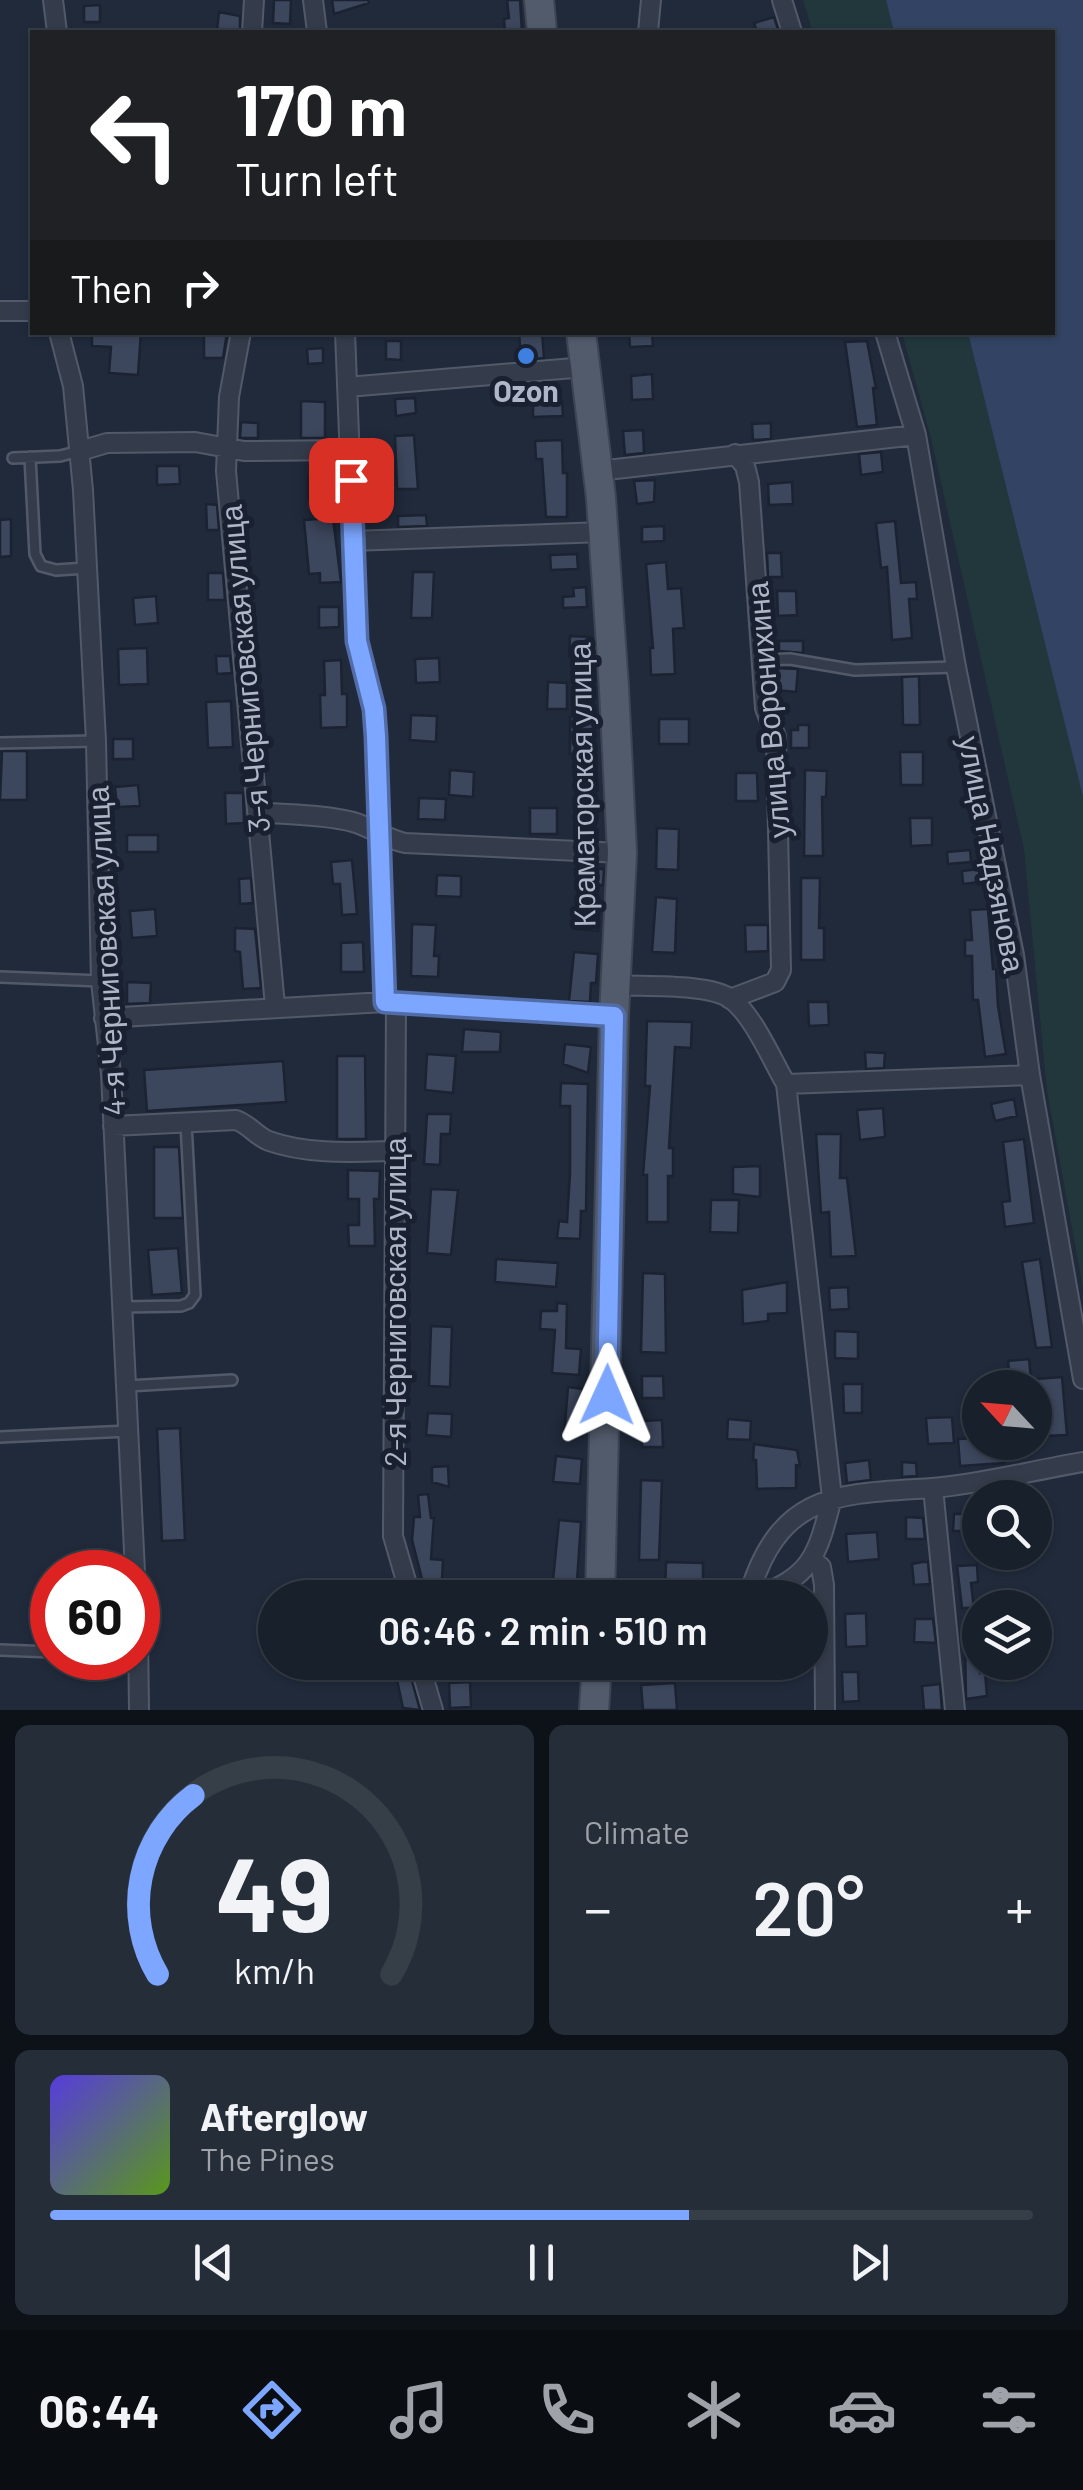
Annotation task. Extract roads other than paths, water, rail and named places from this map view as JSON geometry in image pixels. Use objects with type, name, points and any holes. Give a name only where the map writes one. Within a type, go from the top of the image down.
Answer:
[{"type":"main road","points":[[539,0],[542,30]]},
{"type":"main road","name":"Краматорская улица","points":[[581,335],[603,532],[622,853],[614,1016],[600,1580]]},
{"type":"main road","points":[[594,1710],[596,1680]]},
{"type":"street","points":[[53,0],[57,30]]},
{"type":"street","points":[[252,30],[254,0]]},
{"type":"street","points":[[313,0],[317,30]]},
{"type":"street","points":[[648,30],[651,0]]},
{"type":"street","points":[[782,0],[791,30]]},
{"type":"street","points":[[0,311],[30,312]]},
{"type":"street","name":"4-я Черниговская улица","points":[[61,335],[73,386],[80,451],[96,741],[101,981],[113,1126],[134,1550]]},
{"type":"street","name":"3-я Черниговская улица","points":[[240,335],[229,397],[226,448],[275,1006]]},
{"type":"street","name":"2-я Черниговская улица","points":[[345,335],[357,641],[374,709],[390,1003],[395,1151],[393,1536],[406,1580]]},
{"type":"street","name":"улица Надзянова","points":[[886,335],[916,435],[956,666],[1014,955],[1030,1074],[1083,1379]]},
{"type":"street","points":[[347,387],[586,367]]},
{"type":"street","points":[[598,471],[916,435]]},
{"type":"street","points":[[80,451],[106,443],[196,442],[244,452],[350,450]]},
{"type":"street","name":"улица Воронихина","points":[[730,999],[774,982],[781,970],[776,737],[765,708],[749,482],[735,454]]},
{"type":"street","points":[[352,541],[603,532]]},
{"type":"street","points":[[257,812],[338,818],[405,843],[622,853]]},
{"type":"street","points":[[616,985],[713,991],[730,999],[745,1015],[786,1084],[832,1498],[813,1560],[792,1580]]},
{"type":"street","points":[[104,1018],[275,1006],[390,1003],[614,1016]]},
{"type":"street","points":[[786,1084],[1030,1074]]},
{"type":"street","points":[[113,1126],[236,1120],[249,1125],[262,1139],[314,1150],[395,1151]]},
{"type":"street","points":[[753,1580],[776,1538],[792,1519],[832,1498],[896,1488],[934,1488],[1083,1462]]},
{"type":"street","points":[[934,1488],[955,1710]]},
{"type":"street","points":[[813,1560],[821,1567],[824,1585],[824,1710]]},
{"type":"street","points":[[138,1680],[139,1710]]},
{"type":"street","points":[[424,1680],[433,1710]]},
{"type":"lane","points":[[13,458],[80,451]]},
{"type":"lane","points":[[30,457],[35,554],[41,566],[56,570],[87,568]]},
{"type":"lane","points":[[761,660],[790,660],[855,670],[956,666]]},
{"type":"lane","points":[[0,743],[96,741]]},
{"type":"lane","points":[[0,977],[101,981]]},
{"type":"lane","points":[[122,1308],[181,1306],[190,1304],[195,1296],[186,1122]]},
{"type":"lane","points":[[124,1386],[232,1380]]},
{"type":"lane","points":[[0,1436],[128,1431]]},
{"type":"lane","points":[[0,1650],[30,1651]]},
{"type":"water","points":[[886,0],[1083,0],[1083,797],[968,335],[1055,335],[1055,30],[894,30]]},
{"type":"place","name":"Ozon","points":[[526,356]]}]
